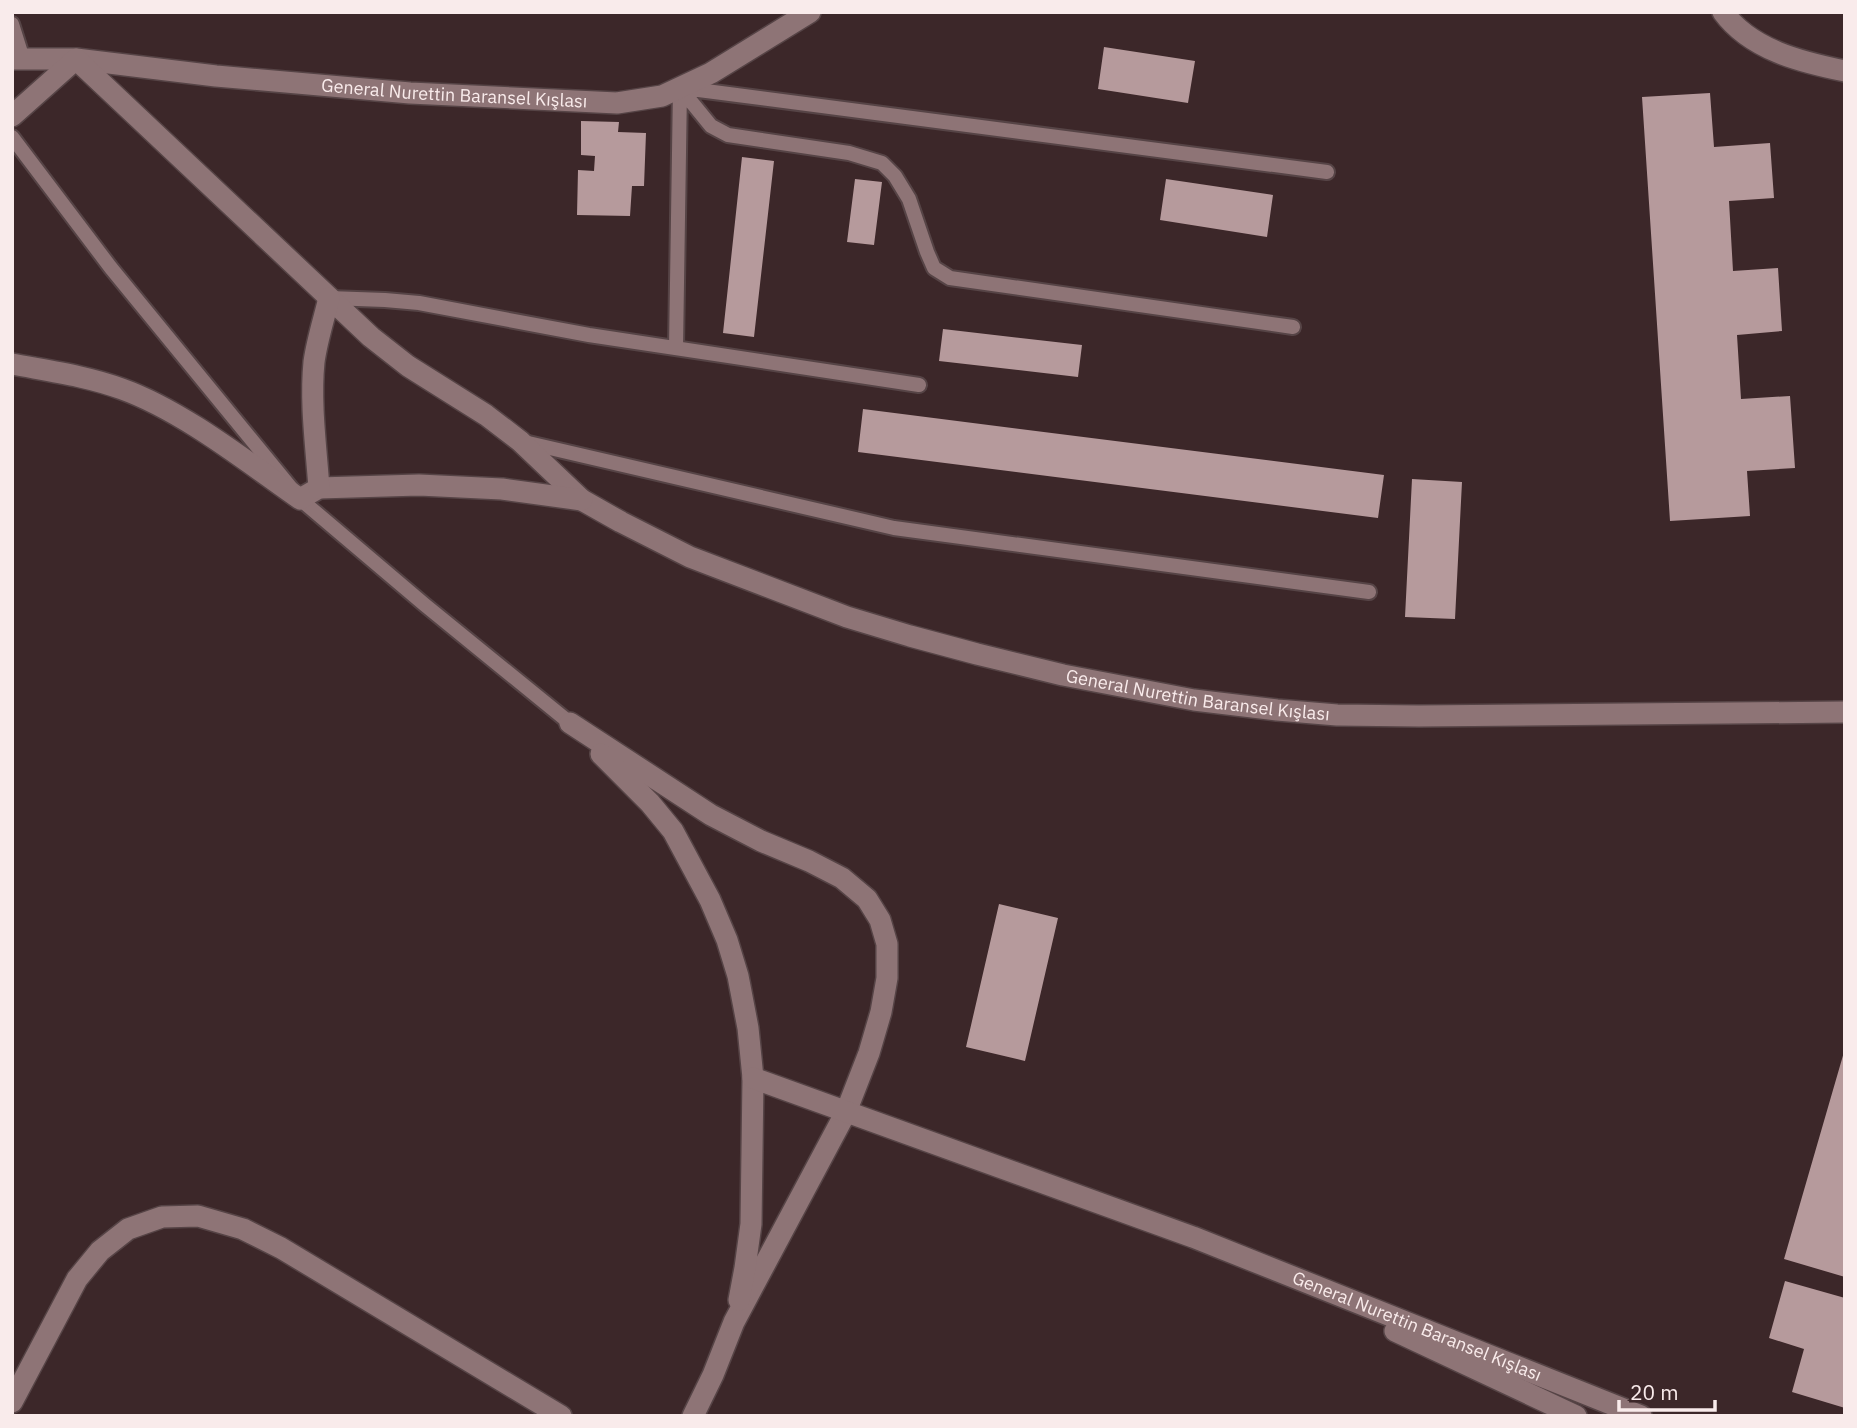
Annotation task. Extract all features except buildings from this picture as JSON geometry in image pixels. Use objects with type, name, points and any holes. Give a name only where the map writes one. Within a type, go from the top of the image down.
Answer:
[{"type":"street","name":"General Nurettin Baransel Kışlası","points":[[17,59],[76,60],[382,91],[617,103],[662,96],[712,73],[810,12]]},
{"type":"street","points":[[1723,12],[1757,43],[1807,64],[1845,71]]},
{"type":"street","name":"General Nurettin Baransel Kışlası","points":[[76,60],[371,337],[408,366],[486,415],[520,441],[582,500],[690,556],[847,617],[1063,675],[1194,700],[1277,710],[1337,715],[1419,716],[1845,712]]},
{"type":"street","points":[[12,116],[76,60]]},
{"type":"street","points":[[12,364],[84,377],[123,389],[165,408],[309,493],[314,363],[329,298]]},
{"type":"street","name":"General Nurettin Baransel Kışlası","points":[[309,493],[419,485],[465,486],[582,500]]},
{"type":"street","points":[[569,723],[650,803],[673,831],[710,900],[727,940],[738,976],[754,1078],[751,1224],[734,1322]]},
{"type":"street","points":[[569,723],[711,815],[842,878],[867,899],[880,920],[887,944],[887,978],[881,1012],[869,1053],[846,1112],[734,1322],[693,1416]]},
{"type":"street","name":"General Nurettin Baransel Kışlası","points":[[754,1078],[1193,1237],[1641,1416]]},
{"type":"street","points":[[12,1402],[77,1279],[100,1251],[128,1228],[162,1216],[198,1216],[243,1229],[281,1248],[561,1416]]},
{"type":"street","name":"General Nurettin Baransel Kışlası","points":[[1193,1237],[1576,1416]]},
{"type":"lane","points":[[12,24],[17,59]]},
{"type":"lane","points":[[680,88],[1328,172]]},
{"type":"lane","points":[[680,88],[711,126],[728,135],[849,153],[882,163],[895,176],[909,199],[934,268],[950,278],[1293,327]]},
{"type":"lane","points":[[677,348],[680,88]]},
{"type":"lane","points":[[12,137],[111,268],[309,493],[425,605],[569,723]]},
{"type":"lane","points":[[329,298],[419,303],[589,335],[919,385]]},
{"type":"lane","points":[[520,441],[894,528],[1369,592]]}]
